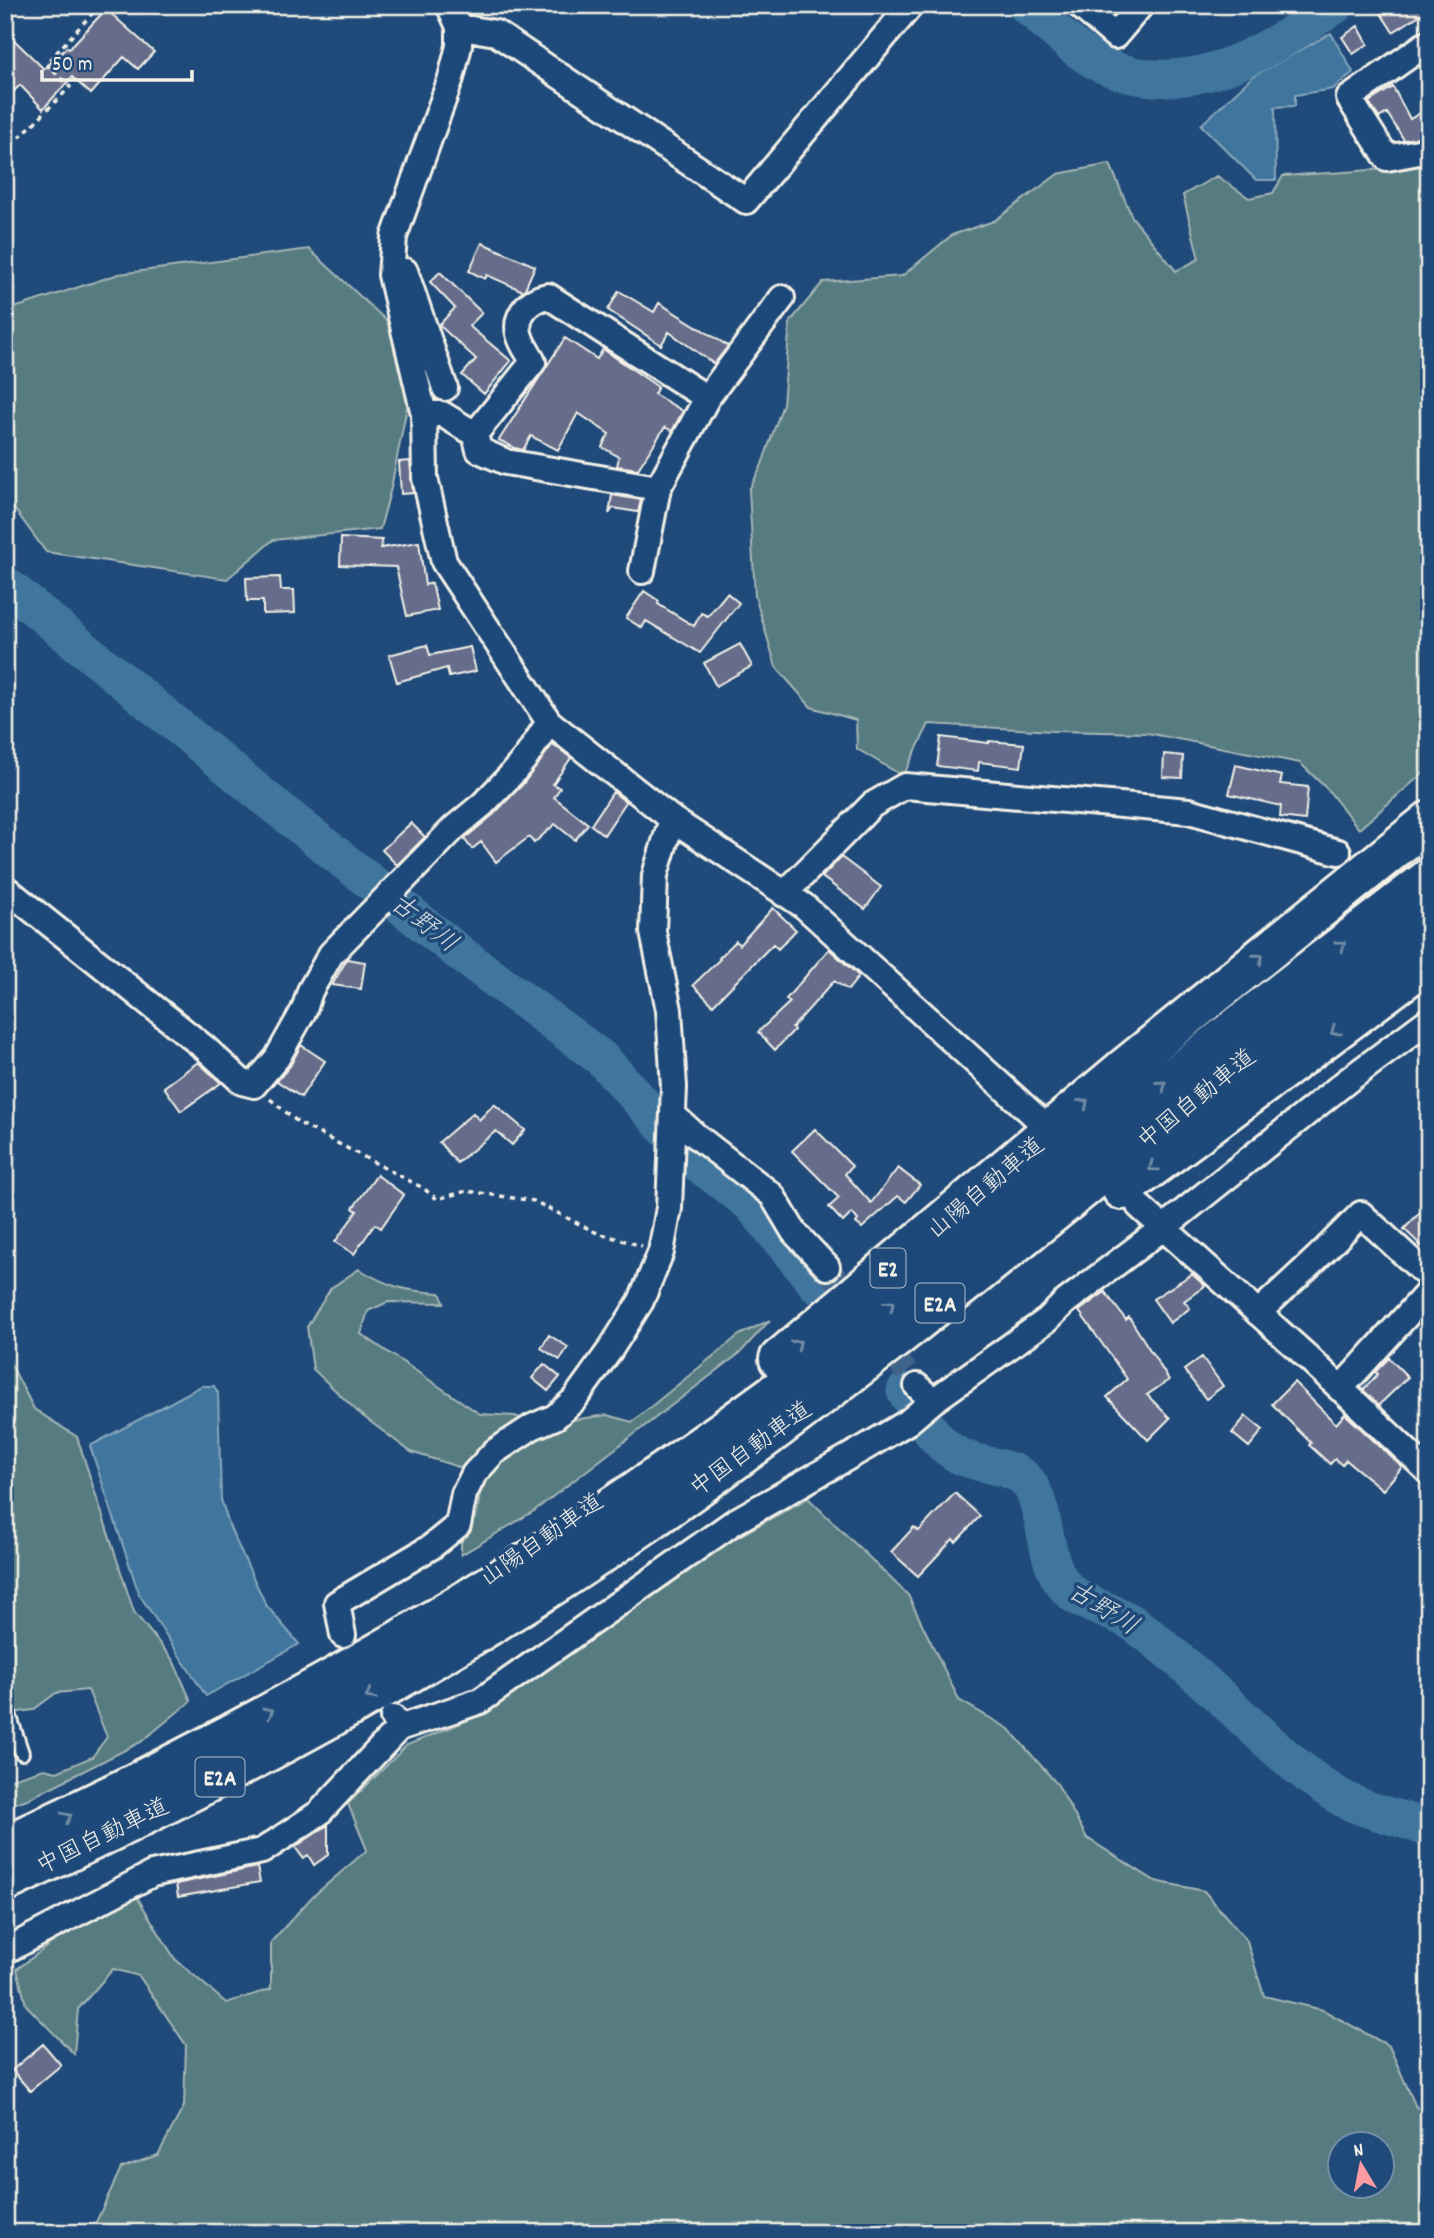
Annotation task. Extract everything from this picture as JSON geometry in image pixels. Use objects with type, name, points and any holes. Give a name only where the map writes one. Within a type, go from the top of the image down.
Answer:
[{"type":"highway","name":"山陽自動車道","points":[[324,1682],[553,1534],[703,1420],[936,1228],[1124,1068],[1429,821]]},
{"type":"highway","name":"中国自動車道","points":[[5,1845],[201,1749],[324,1682],[439,1615],[692,1453],[886,1309],[1241,1022],[1429,878]]},
{"type":"highway","name":"中国自動車道","points":[[5,1882],[199,1788],[302,1734],[430,1661],[639,1528],[767,1437],[880,1351],[1273,1035],[1429,914]]},
{"type":"highway","name":"山陽自動車道","points":[[430,1661],[584,1573],[763,1458],[901,1359],[1429,961]]},
{"type":"street","points":[[454,16],[496,33],[746,201],[911,5]]},
{"type":"street","points":[[1079,5],[1115,36],[1140,5]]},
{"type":"street","points":[[454,16],[459,46],[451,78],[394,237],[391,275],[424,414],[425,478],[444,562],[549,722],[672,819],[804,906],[1037,1118]]},
{"type":"street","points":[[1429,42],[1349,98],[1387,158],[1429,150]]},
{"type":"street","points":[[394,237],[445,388]]},
{"type":"street","points":[[475,434],[533,362],[521,340],[517,323],[526,305],[536,298],[548,296],[707,398]]},
{"type":"street","points":[[642,571],[657,488],[707,398],[782,298]]},
{"type":"street","points":[[424,414],[442,414],[475,434],[479,450],[494,458],[657,488]]},
{"type":"street","points":[[5,888],[205,1048],[242,1082],[254,1085],[277,1058],[331,954],[454,828],[483,804],[511,775],[549,722]]},
{"type":"street","points":[[785,894],[872,805],[905,786],[1189,811],[1338,852]]},
{"type":"street","points":[[344,1635],[337,1603],[431,1547],[458,1525],[464,1494],[474,1474],[494,1452],[532,1427],[555,1417],[574,1400],[641,1301],[661,1252],[669,1208],[674,1087],[668,1010],[653,932],[656,875],[672,819]]},
{"type":"street","points":[[5,1951],[152,1874],[261,1851],[319,1813],[396,1723],[481,1701],[734,1522],[908,1422],[925,1394],[1047,1320],[1064,1303],[1429,1020]]},
{"type":"street","points":[[673,1115],[772,1195],[794,1232],[827,1267]]},
{"type":"street","points":[[1139,1206],[1429,1472]]},
{"type":"street","points":[[1258,1313],[1361,1214],[1429,1277]]},
{"type":"street","points":[[1340,1388],[1429,1291]]},
{"type":"lane","points":[[5,1702],[22,1753]]},
{"type":"path","points":[[5,152],[70,87],[46,64],[100,5]]},
{"type":"path","points":[[254,1085],[299,1123],[423,1188],[437,1199],[467,1191],[534,1202],[595,1232],[661,1252]]},
{"type":"green space","points":[[1429,162],[1429,768],[1359,829],[1327,789],[1300,763],[1147,733],[929,724],[903,776],[857,749],[856,720],[811,707],[776,667],[755,596],[749,490],[761,467],[783,404],[790,322],[823,282],[902,276],[952,235],[994,221],[1058,174],[1110,164],[1132,217],[1176,271],[1199,259],[1183,195],[1217,176],[1249,198],[1273,193],[1283,176],[1375,170]]},
{"type":"green space","points":[[309,249],[388,322],[409,397],[380,529],[273,540],[227,579],[46,552],[5,496],[5,311],[119,274]]},
{"type":"green space","points":[[359,1269],[398,1287],[440,1293],[444,1303],[388,1302],[368,1311],[361,1334],[480,1414],[515,1416],[546,1428],[572,1420],[607,1415],[632,1422],[739,1335],[770,1320],[740,1353],[534,1511],[461,1555],[461,1542],[477,1514],[482,1479],[465,1469],[411,1452],[360,1414],[313,1369],[307,1327],[331,1288]]},
{"type":"green space","points":[[5,1353],[34,1409],[77,1437],[134,1612],[173,1660],[191,1701],[141,1742],[30,1798],[5,1807],[5,1781],[44,1769],[57,1772],[92,1757],[107,1737],[88,1690],[56,1693],[33,1710],[5,1714]]},
{"type":"green space","points":[[808,1498],[908,1595],[959,1700],[1009,1729],[1058,1785],[1087,1838],[1155,1881],[1204,1891],[1247,1941],[1264,1996],[1323,2010],[1389,2046],[1416,2107],[1429,2113],[1429,2233],[91,2233],[121,2168],[158,2155],[184,2106],[186,2045],[139,1976],[113,1969],[78,2009],[74,2054],[26,2005],[17,1969],[78,1923],[137,1897],[175,1959],[226,2003],[271,1989],[271,1942],[311,1898],[367,1850],[348,1804],[407,1745],[486,1713],[730,1541]]},
{"type":"water","points":[[1331,33],[1353,72],[1333,89],[1295,95],[1295,106],[1275,107],[1276,180],[1256,180],[1201,125],[1253,76]]},
{"type":"water","points":[[201,1386],[214,1386],[218,1393],[221,1499],[230,1528],[266,1605],[299,1644],[206,1696],[139,1594],[90,1446]]},
{"type":"building","points":[[1390,5],[1429,5],[1429,9],[1393,32],[1380,12]]},
{"type":"building","points":[[106,9],[154,52],[138,69],[124,57],[91,94],[72,77],[43,109],[20,85],[5,100],[5,31],[44,69],[67,47],[69,49]]},
{"type":"building","points":[[1358,26],[1368,44],[1353,54],[1342,37]]},
{"type":"building","points":[[1393,87],[1410,119],[1429,108],[1429,129],[1415,138],[1404,140],[1387,113],[1379,118],[1369,102]]},
{"type":"building","points":[[482,243],[535,266],[523,291],[487,275],[485,279],[469,271]]},
{"type":"building","points":[[440,272],[482,313],[469,326],[511,361],[484,394],[462,375],[476,359],[439,325],[455,308],[430,282]]},
{"type":"building","points":[[619,291],[654,312],[659,303],[728,346],[714,364],[669,332],[661,345],[608,310]]},
{"type":"building","points":[[565,338],[597,359],[603,349],[658,387],[654,394],[683,411],[672,431],[665,427],[638,469],[617,466],[619,457],[602,447],[609,434],[578,413],[558,450],[531,436],[523,450],[499,440]]},
{"type":"building","points":[[410,461],[413,493],[401,494],[399,462]]},
{"type":"building","points":[[612,495],[641,500],[638,512],[613,508],[609,514]]},
{"type":"building","points":[[341,538],[382,540],[381,548],[419,542],[425,585],[432,583],[438,610],[407,616],[396,567],[340,565]]},
{"type":"building","points":[[280,577],[281,590],[294,590],[295,613],[263,614],[263,601],[247,601],[246,578]]},
{"type":"building","points":[[644,591],[659,601],[658,604],[694,626],[701,613],[708,616],[727,593],[739,603],[700,653],[646,621],[642,628],[626,618]]},
{"type":"building","points":[[740,644],[752,666],[716,686],[704,663]]},
{"type":"building","points":[[427,645],[430,655],[470,647],[476,671],[449,677],[447,668],[397,682],[389,655]]},
{"type":"building","points":[[941,737],[1024,744],[1021,767],[979,762],[978,771],[937,766]]},
{"type":"building","points":[[553,744],[571,758],[553,784],[560,788],[554,797],[588,824],[575,840],[555,824],[534,843],[529,837],[496,862],[481,842],[472,849],[464,839],[494,814],[522,785]]},
{"type":"building","points":[[1164,754],[1183,756],[1182,778],[1163,777]]},
{"type":"building","points":[[1236,765],[1282,776],[1280,784],[1308,787],[1305,820],[1280,817],[1281,806],[1229,794]]},
{"type":"building","points":[[613,792],[626,802],[604,835],[591,825]]},
{"type":"building","points":[[411,823],[425,837],[397,865],[382,850]]},
{"type":"building","points":[[841,857],[881,887],[865,909],[822,877]]},
{"type":"building","points":[[773,908],[796,930],[778,949],[773,944],[713,1005],[693,985],[736,941],[739,945]]},
{"type":"building","points":[[829,949],[859,976],[848,990],[834,981],[775,1050],[758,1032],[790,1002],[786,999]]},
{"type":"building","points":[[347,959],[365,962],[361,989],[332,985]]},
{"type":"building","points":[[301,1045],[325,1061],[301,1097],[277,1081],[290,1066]]},
{"type":"building","points":[[198,1062],[221,1083],[181,1111],[164,1087]]},
{"type":"building","points":[[494,1104],[525,1130],[512,1145],[496,1131],[457,1163],[439,1142],[473,1113],[479,1120]]},
{"type":"building","points":[[815,1129],[852,1166],[845,1174],[871,1203],[898,1168],[920,1185],[906,1202],[898,1196],[862,1228],[856,1223],[858,1220],[852,1213],[843,1222],[829,1207],[839,1198],[792,1151]]},
{"type":"building","points":[[377,1175],[404,1195],[381,1228],[375,1224],[354,1254],[335,1242],[357,1211],[353,1208]]},
{"type":"building","points":[[1429,1203],[1429,1253],[1404,1229]]},
{"type":"building","points":[[1192,1274],[1205,1286],[1184,1301],[1190,1308],[1170,1323],[1153,1299]]},
{"type":"building","points":[[1105,1292],[1126,1320],[1129,1317],[1169,1380],[1147,1395],[1170,1418],[1148,1440],[1107,1397],[1127,1379],[1079,1311]]},
{"type":"building","points":[[549,1335],[568,1347],[560,1360],[541,1348]]},
{"type":"building","points":[[1202,1357],[1223,1386],[1206,1399],[1184,1370]]},
{"type":"building","points":[[1389,1358],[1408,1377],[1379,1405],[1363,1390]]},
{"type":"building","points":[[544,1364],[560,1377],[548,1391],[532,1378]]},
{"type":"building","points":[[1294,1382],[1336,1424],[1345,1414],[1402,1467],[1383,1490],[1346,1460],[1342,1465],[1335,1459],[1330,1464],[1272,1404]]},
{"type":"building","points":[[1246,1416],[1263,1430],[1249,1447],[1232,1433]]},
{"type":"building","points":[[955,1493],[980,1516],[956,1542],[953,1539],[918,1576],[891,1552],[914,1527],[919,1531]]},
{"type":"building","points":[[328,1825],[328,1855],[314,1865],[308,1855],[303,1858],[295,1847]]},
{"type":"building","points":[[257,1867],[260,1882],[178,1897],[176,1884]]},
{"type":"building","points":[[43,2044],[61,2065],[30,2091],[12,2070]]},
{"type":"waterway","points":[[1026,5],[1093,60],[1135,76],[1166,79],[1226,67],[1282,39],[1336,5]]},
{"type":"waterway","name":"古野川","points":[[5,584],[275,806],[461,954],[601,1058],[696,1162],[751,1204],[818,1286]]},
{"type":"waterway","name":"古野川","points":[[905,1391],[928,1427],[949,1449],[966,1459],[1013,1472],[1027,1481],[1038,1504],[1050,1557],[1068,1590],[1086,1602],[1137,1626],[1286,1757],[1322,1785],[1369,1810],[1429,1829]]},
{"type":"tunnel","points":[[827,1267],[917,1386]]}]
